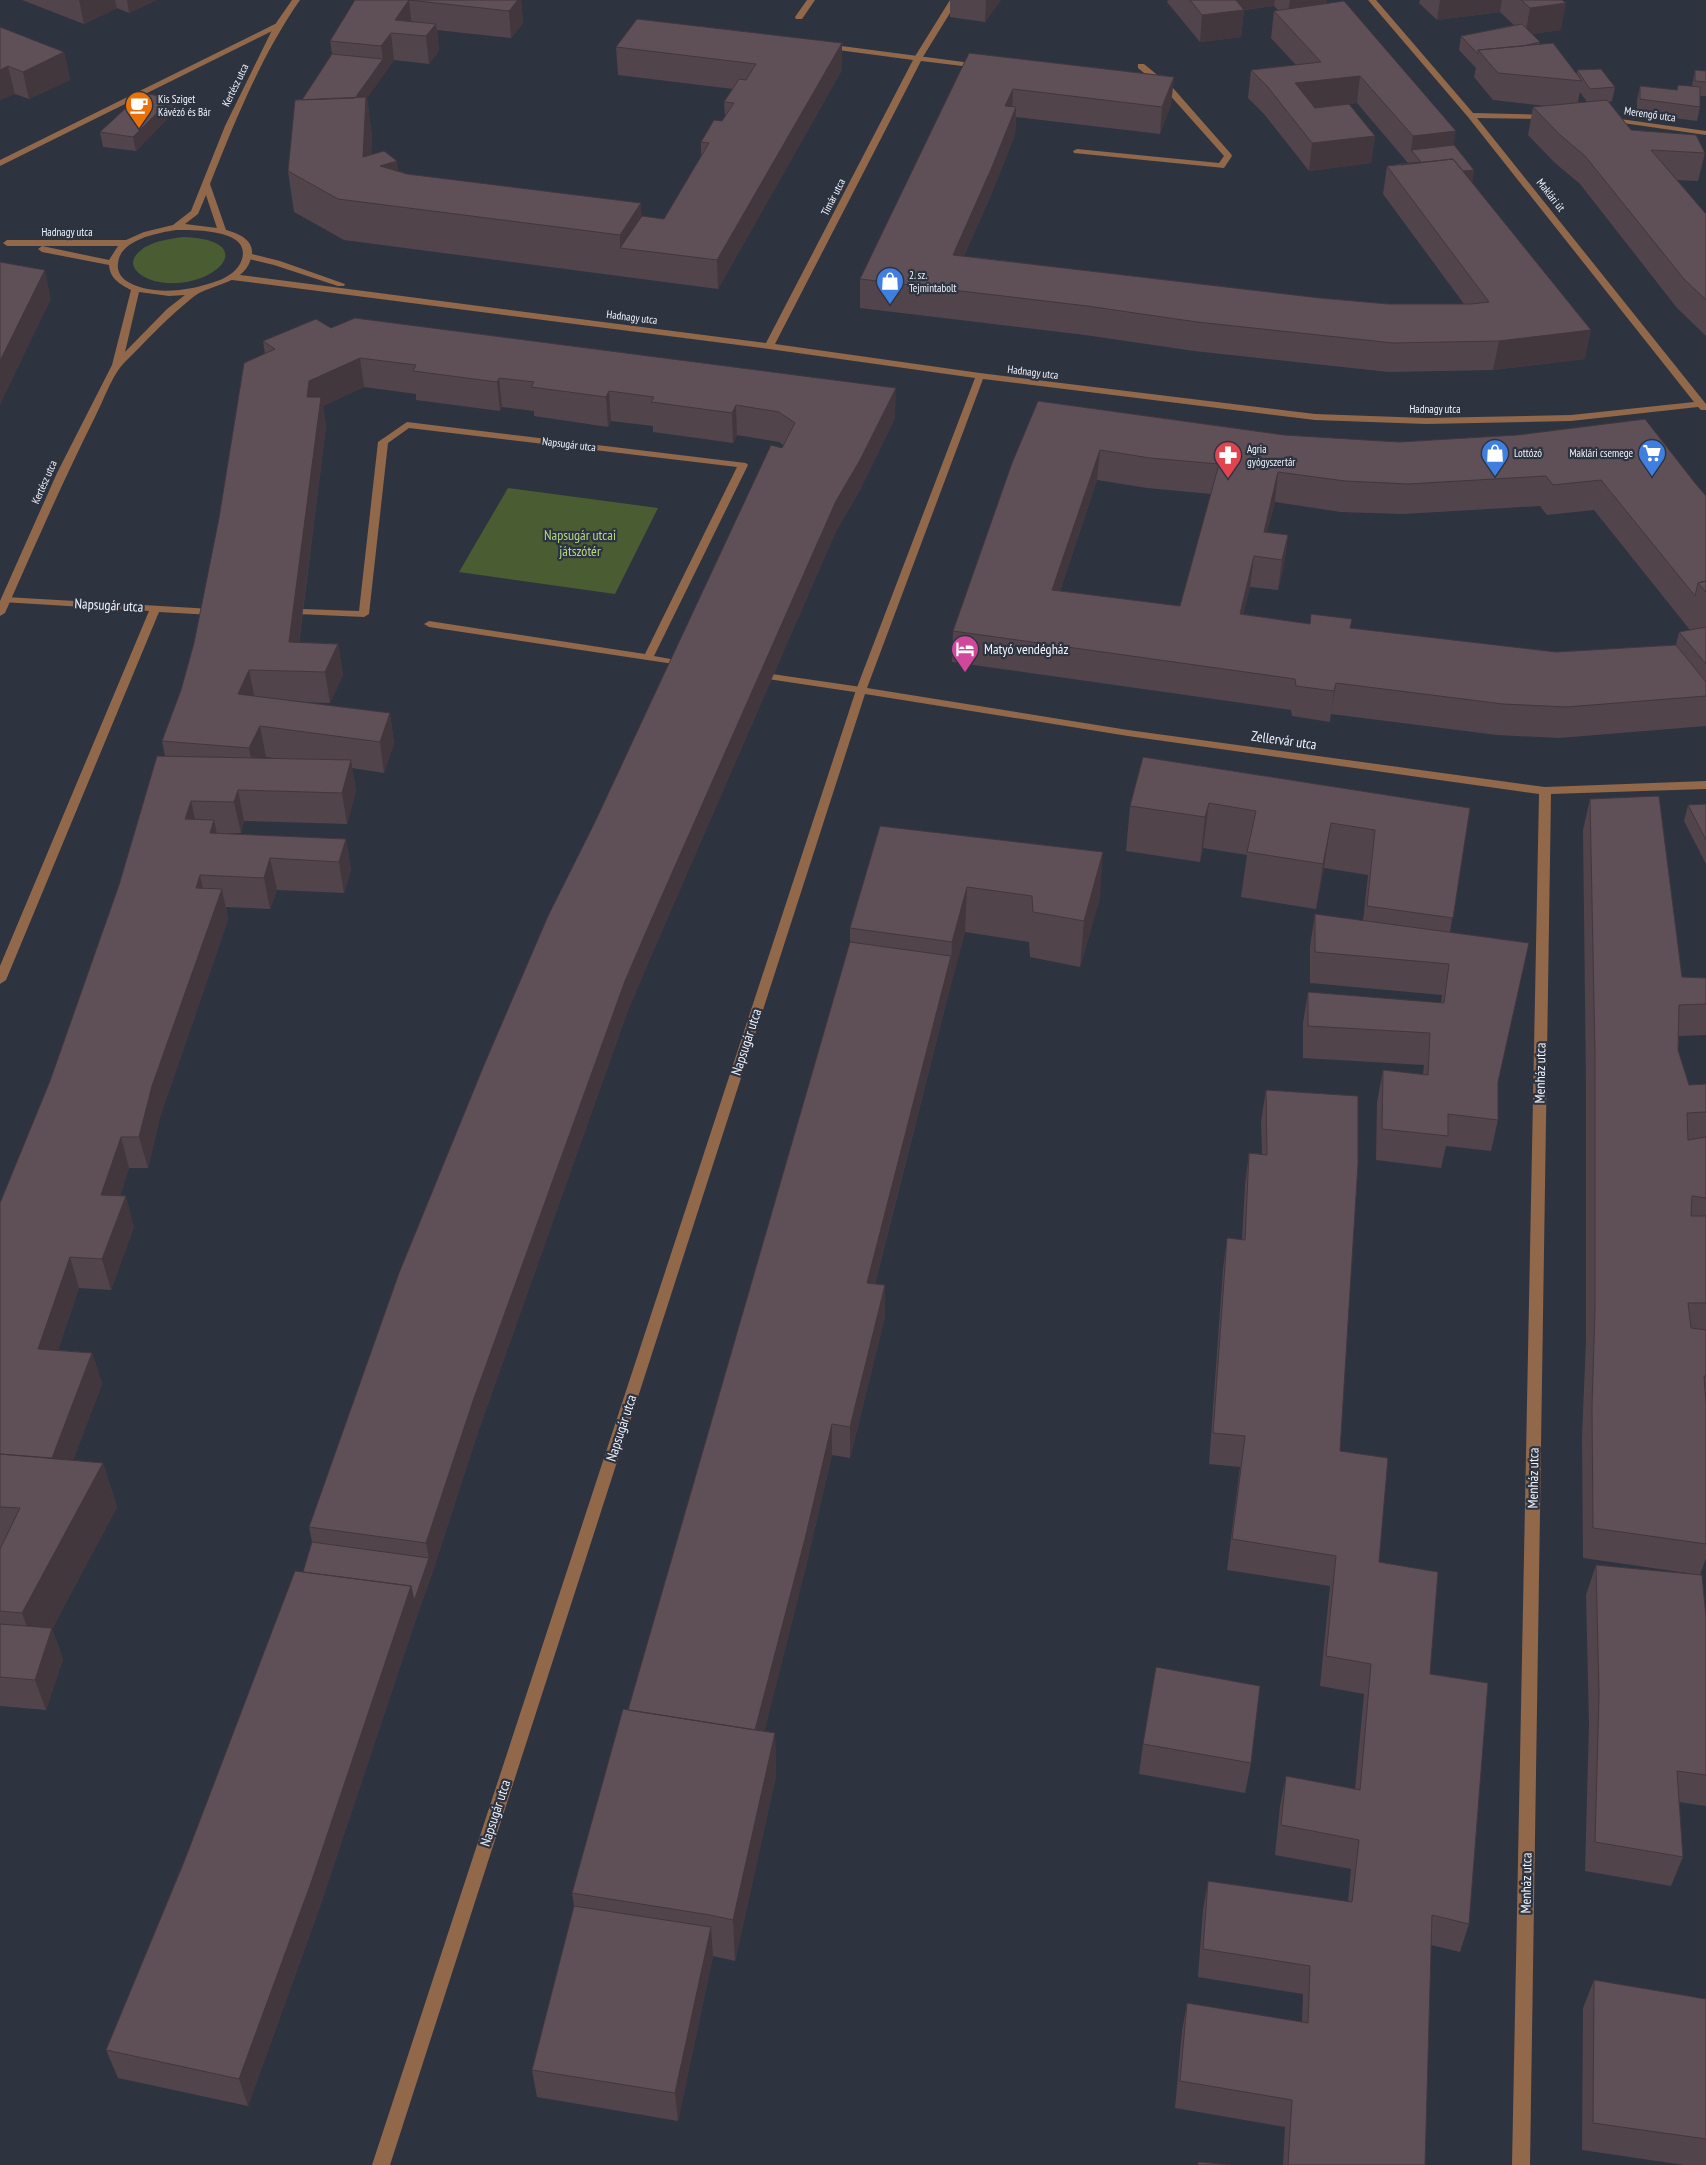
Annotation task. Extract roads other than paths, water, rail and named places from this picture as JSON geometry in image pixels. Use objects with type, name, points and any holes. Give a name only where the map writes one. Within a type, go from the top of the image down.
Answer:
[{"type":"street","name":"Kertész utca","points":[[176,227],[196,212],[229,126],[278,26],[296,0]]},
{"type":"street","points":[[799,17],[811,0]]},
{"type":"street","name":"Tímár utca","points":[[769,346],[918,58],[954,0]]},
{"type":"street","name":"Maklári út","points":[[1372,0],[1471,115],[1703,407]]},
{"type":"street","points":[[0,164],[278,26]]},
{"type":"street","points":[[820,45],[986,67]]},
{"type":"street","points":[[1077,152],[1221,166],[1228,156],[1170,90],[1141,66]]},
{"type":"street","points":[[1151,87],[1170,90]]},
{"type":"street","points":[[1471,115],[1555,117]]},
{"type":"street","name":"Merengő utca","points":[[1602,118],[1706,133]]},
{"type":"street","points":[[207,186],[222,230]]},
{"type":"street","points":[[176,227],[204,227],[222,230],[237,237],[246,246],[248,256],[244,266],[232,277],[216,285],[196,291],[163,294],[136,288],[122,282],[114,273],[112,263],[116,253],[127,243],[142,235],[176,227]]},
{"type":"street","name":"Hadnagy utca","points":[[3,242],[127,243]]},
{"type":"street","name":"Hadnagy utca","points":[[3,242],[112,263]]},
{"type":"street","name":"Hadnagy utca","points":[[248,256],[277,262],[367,292]]},
{"type":"street","name":"Hadnagy utca","points":[[232,277],[367,292],[980,376],[1314,417],[1426,421],[1571,418],[1703,407]]},
{"type":"street","name":"Kertész utca","points":[[0,613],[62,473],[117,365],[136,288]]},
{"type":"street","name":"Kertész utca","points":[[117,365],[170,311],[196,291]]},
{"type":"street","name":"Napsugár utca","points":[[381,2165],[861,690],[980,376]]},
{"type":"street","name":"Napsugár utca","points":[[302,612],[364,614],[383,442],[408,425],[743,465],[648,658]]},
{"type":"street","name":"Napsugár utca","points":[[6,600],[212,612]]},
{"type":"street","points":[[0,980],[156,608]]},
{"type":"street","points":[[429,624],[683,664]]},
{"type":"street","points":[[772,677],[861,690]]},
{"type":"street","name":"Zellervár utca","points":[[861,690],[1128,734],[1546,791],[1706,785]]},
{"type":"street","name":"Menház utca","points":[[1521,2165],[1546,791]]},
{"type":"place","name":"Kis Sziget Kávézó és Bár","points":[[139,129]]},
{"type":"place","name":"2. sz. Tejmintabolt","points":[[890,305]]},
{"type":"place","name":"Lottózó","points":[[1495,477]]},
{"type":"place","name":"Maklári csemege","points":[[1652,477]]},
{"type":"place","name":"Agria gyógyszertár","points":[[1228,479]]},
{"type":"place","name":"Matyó vendégház","points":[[965,673]]},
{"type":"park label","name":"Napsugár utcai játszótér","points":[[580,544]]}]
